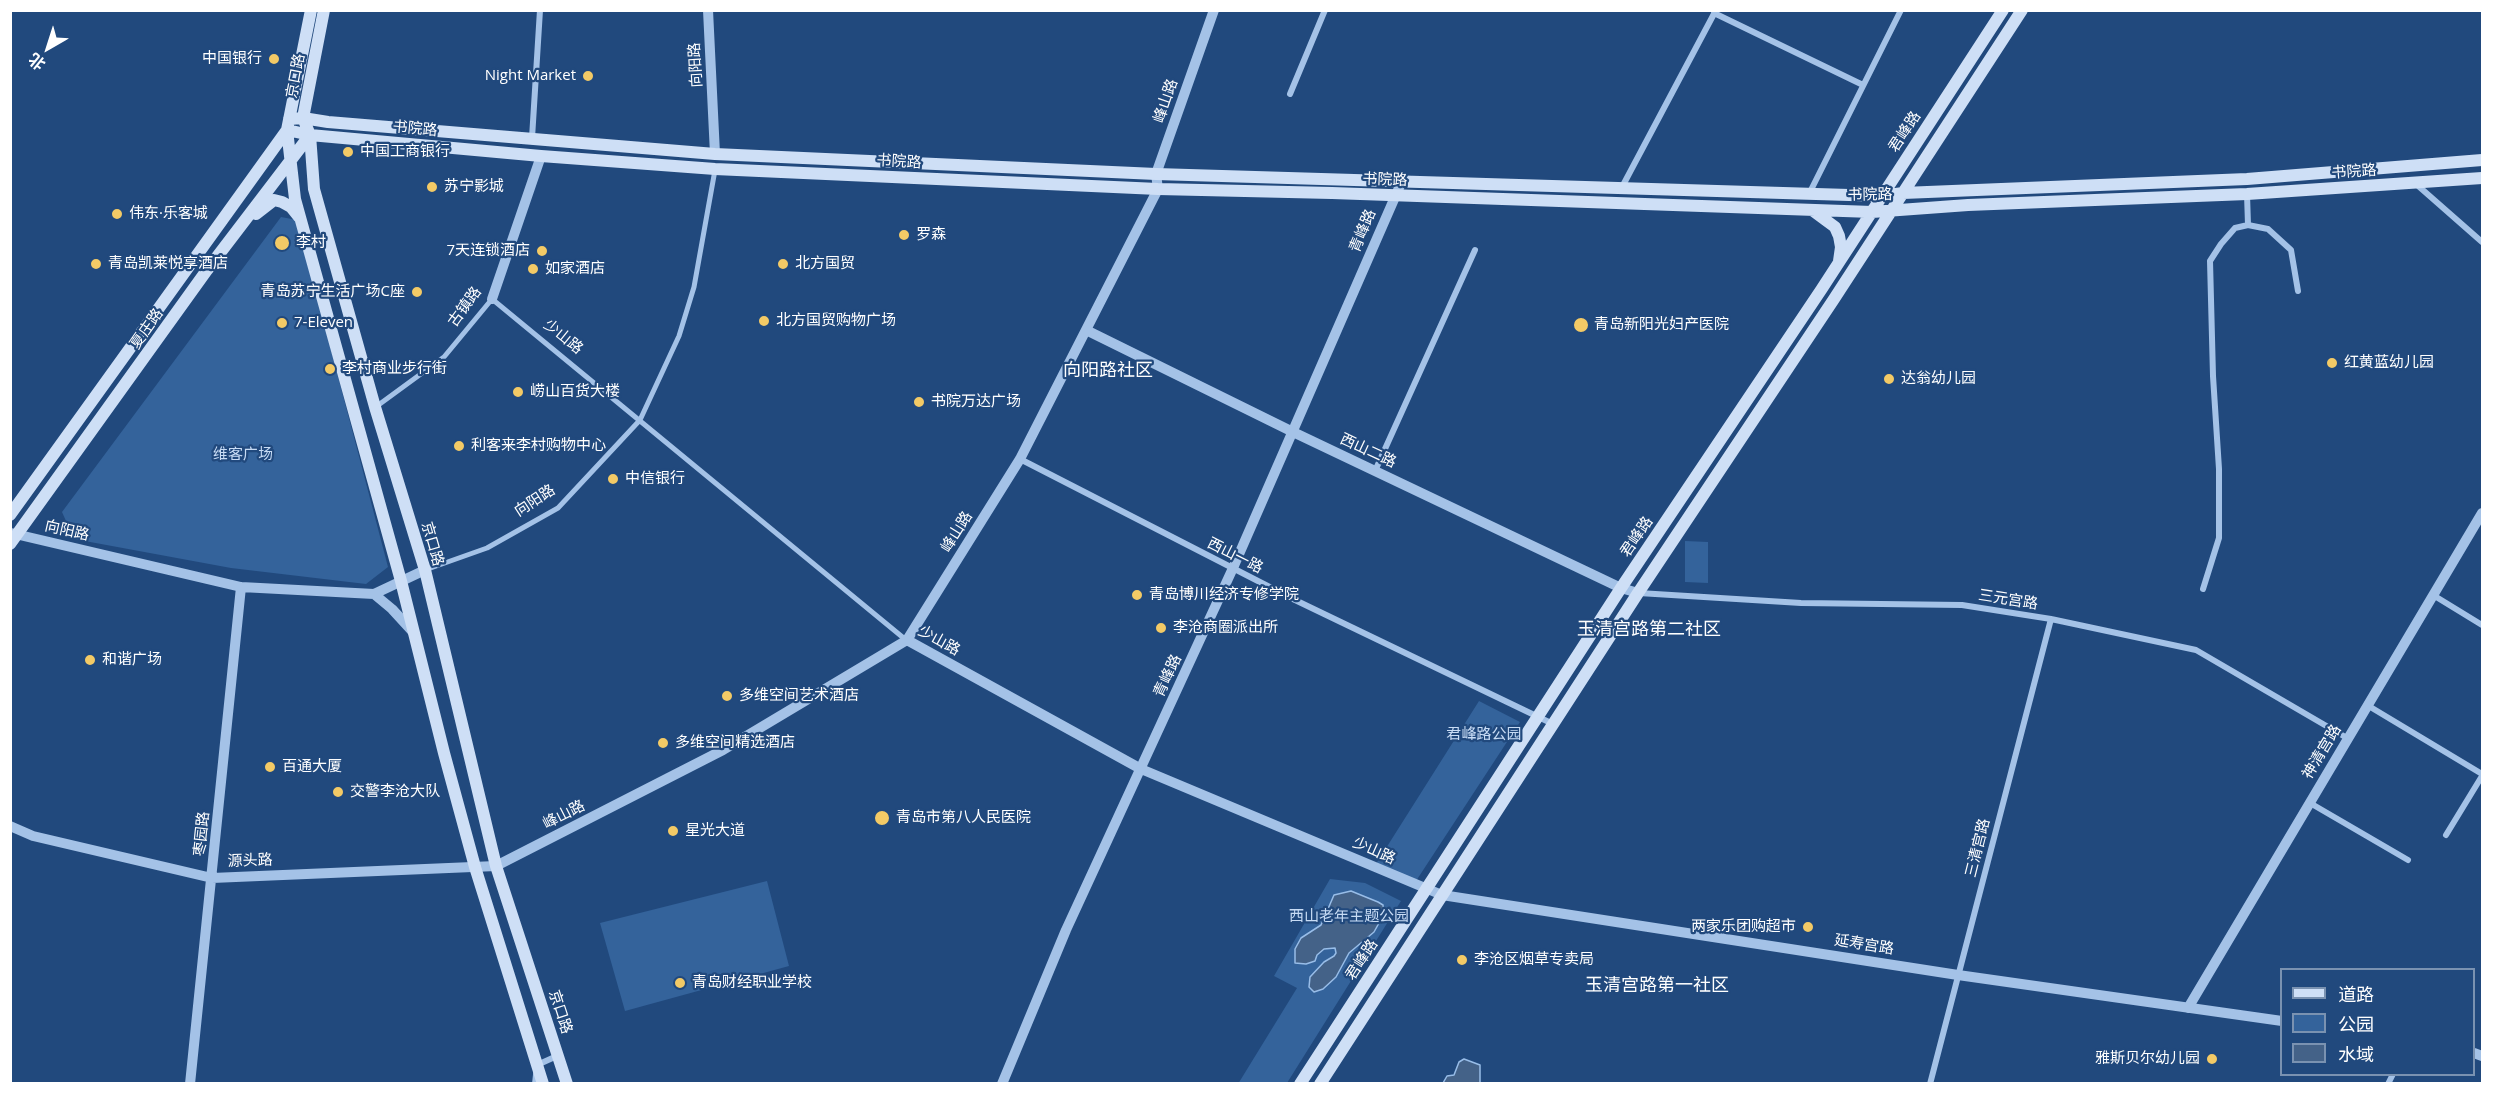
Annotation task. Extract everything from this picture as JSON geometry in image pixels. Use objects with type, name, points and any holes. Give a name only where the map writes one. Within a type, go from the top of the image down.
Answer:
[{"type":"main road","name":"京口路","points":[[311,10],[288,125],[295,199],[401,581],[475,867],[543,1083]]},
{"type":"main road","name":"京口路","points":[[324,10],[303,118],[310,135],[314,189],[375,407],[424,570],[496,866],[567,1083]]},
{"type":"main road","name":"君峰路","points":[[1300,1083],[1621,588],[1839,263],[2003,10]]},
{"type":"main road","points":[[1320,1083],[1638,593],[2022,10]]},
{"type":"main road","name":"书院路","points":[[288,125],[303,118],[328,122],[715,154],[1156,174],[1882,196],[1903,193],[2247,179],[2482,160]]},
{"type":"main road","name":"书院路","points":[[288,125],[310,135],[715,169],[1158,189],[1872,212],[2247,194],[2482,178]]},
{"type":"main road","name":"夏庄路","points":[[10,515],[288,125]]},
{"type":"main road","name":"夏庄路","points":[[13,537],[242,223],[310,135]]},
{"type":"main road","name":"向阳路","points":[[715,154],[715,169]]},
{"type":"main road","points":[[242,223],[274,201],[291,207],[300,220]]},
{"type":"main road","points":[[1811,210],[1835,227],[1841,247],[1839,263]]},
{"type":"street","points":[[532,138],[540,10]]},
{"type":"street","name":"向阳路","points":[[708,10],[715,154]]},
{"type":"street","name":"峰山路","points":[[496,866],[723,750],[906,640],[1020,459],[1158,189],[1156,174],[1214,10]]},
{"type":"street","points":[[1290,94],[1325,10]]},
{"type":"street","points":[[1809,194],[1901,10]]},
{"type":"street","points":[[1621,189],[1715,12],[1863,85]]},
{"type":"street","name":"古镇路","points":[[375,407],[444,357],[492,299],[541,156]]},
{"type":"street","name":"向阳路","points":[[13,537],[241,587],[374,594],[424,570],[487,548],[558,508],[640,420],[679,336],[694,287],[715,169]]},
{"type":"street","name":"青峰路","points":[[1002,1083],[1066,930],[1233,568],[1402,181]]},
{"type":"street","points":[[2415,183],[2482,242]]},
{"type":"street","points":[[2247,194],[2248,225]]},
{"type":"street","points":[[2203,589],[2219,538],[2219,469],[2213,376],[2210,261],[2235,228],[2248,225],[2268,229],[2291,250],[2298,291]]},
{"type":"street","points":[[1375,471],[1475,250]]},
{"type":"street","name":"少山路","points":[[492,299],[906,640],[1141,770],[1442,895]]},
{"type":"street","name":"西山二路","points":[[1086,330],[1293,432],[1621,588],[1638,593]]},
{"type":"street","name":"西山一路","points":[[1020,459],[1233,568],[1553,724]]},
{"type":"street","name":"神清宫路","points":[[2188,1008],[2482,513]]},
{"type":"street","name":"枣园路","points":[[190,1083],[213,878],[241,587]]},
{"type":"street","name":"三元宫路","points":[[1638,593],[1801,603],[1962,605],[1986,607],[2051,620],[2196,650],[2347,738]]},
{"type":"street","points":[[374,594],[392,609],[414,633]]},
{"type":"street","points":[[2433,595],[2482,625]]},
{"type":"street","name":"三清宫路","points":[[1930,1083],[2051,620]]},
{"type":"street","points":[[2367,705],[2482,775],[2446,836]]},
{"type":"street","points":[[2309,802],[2408,860]]},
{"type":"street","name":"源头路","points":[[10,826],[33,836],[213,878],[496,866]]},
{"type":"street","name":"延寿宫路","points":[[1442,895],[1958,975],[2280,1022]]},
{"type":"street","points":[[535,1083],[537,1065],[558,1056]]},
{"type":"green space","name":"维客广场","points":[[281,217],[297,220],[388,567],[366,584],[231,568],[74,539],[62,512]]},
{"type":"green space","points":[[1685,541],[1708,542],[1708,583],[1685,582]]},
{"type":"green space","name":"君峰路公园","points":[[1479,701],[1520,722],[1416,881],[1376,864]]},
{"type":"green space","name":"西山老年主题公园","points":[[1330,879],[1365,883],[1401,901],[1287,1083],[1238,1084],[1297,988],[1274,976]]},
{"type":"green space","points":[[767,881],[789,966],[625,1011],[600,923]]},
{"type":"water","points":[[1351,891],[1383,905],[1384,914],[1374,932],[1349,953],[1336,977],[1323,989],[1314,992],[1309,987],[1310,977],[1324,962],[1334,956],[1335,948],[1324,949],[1317,955],[1315,961],[1306,964],[1295,963],[1295,949],[1301,938],[1321,925],[1334,895]]},
{"type":"water","points":[[1464,1059],[1480,1065],[1480,1083],[1443,1083],[1447,1076],[1454,1075],[1459,1062]]},
{"type":"place","name":"中国银行","points":[[274,59]]},
{"type":"place","name":"Night Market","points":[[588,76]]},
{"type":"place","name":"中国工商银行","points":[[348,152]]},
{"type":"place","name":"苏宁影城","points":[[432,187]]},
{"type":"place","name":"伟东·乐客城","points":[[117,214]]},
{"type":"place","name":"罗森","points":[[904,235]]},
{"type":"place","name":"李村","points":[[282,243]]},
{"type":"place","name":"7天连锁酒店","points":[[542,251]]},
{"type":"place","name":"青岛凯莱悦享酒店","points":[[96,264]]},
{"type":"place","name":"北方国贸","points":[[783,264]]},
{"type":"place","name":"如家酒店","points":[[533,269]]},
{"type":"place","name":"青岛苏宁生活广场C座","points":[[417,292]]},
{"type":"place","name":"北方国贸购物广场","points":[[764,321]]},
{"type":"place","name":"7-Eleven","points":[[282,323]]},
{"type":"place","name":"青岛新阳光妇产医院","points":[[1581,325]]},
{"type":"place","name":"红黄蓝幼儿园","points":[[2332,363]]},
{"type":"place","name":"李村商业步行街","points":[[330,369]]},
{"type":"place","name":"达翁幼儿园","points":[[1889,379]]},
{"type":"place","name":"崂山百货大楼","points":[[518,392]]},
{"type":"place","name":"书院万达广场","points":[[919,402]]},
{"type":"place","name":"利客来李村购物中心","points":[[459,446]]},
{"type":"place","name":"中信银行","points":[[613,479]]},
{"type":"place","name":"青岛博川经济专修学院","points":[[1137,595]]},
{"type":"place","name":"李沧商圈派出所","points":[[1161,628]]},
{"type":"place","name":"和谐广场","points":[[90,660]]},
{"type":"place","name":"多维空间艺术酒店","points":[[727,696]]},
{"type":"place","name":"多维空间精选酒店","points":[[663,743]]},
{"type":"place","name":"百通大厦","points":[[270,767]]},
{"type":"place","name":"交警李沧大队","points":[[338,792]]},
{"type":"place","name":"青岛市第八人民医院","points":[[882,818]]},
{"type":"place","name":"星光大道","points":[[673,831]]},
{"type":"place","name":"两家乐团购超市","points":[[1808,927]]},
{"type":"place","name":"李沧区烟草专卖局","points":[[1462,960]]},
{"type":"place","name":"青岛财经职业学校","points":[[680,983]]},
{"type":"place","name":"雅斯贝尔幼儿园","points":[[2212,1059]]},
{"type":"district","name":"向阳路社区","points":[[1108,371]]},
{"type":"district","name":"玉清宫路第二社区","points":[[1649,630]]},
{"type":"district","name":"玉清宫路第一社区","points":[[1657,986]]}]
